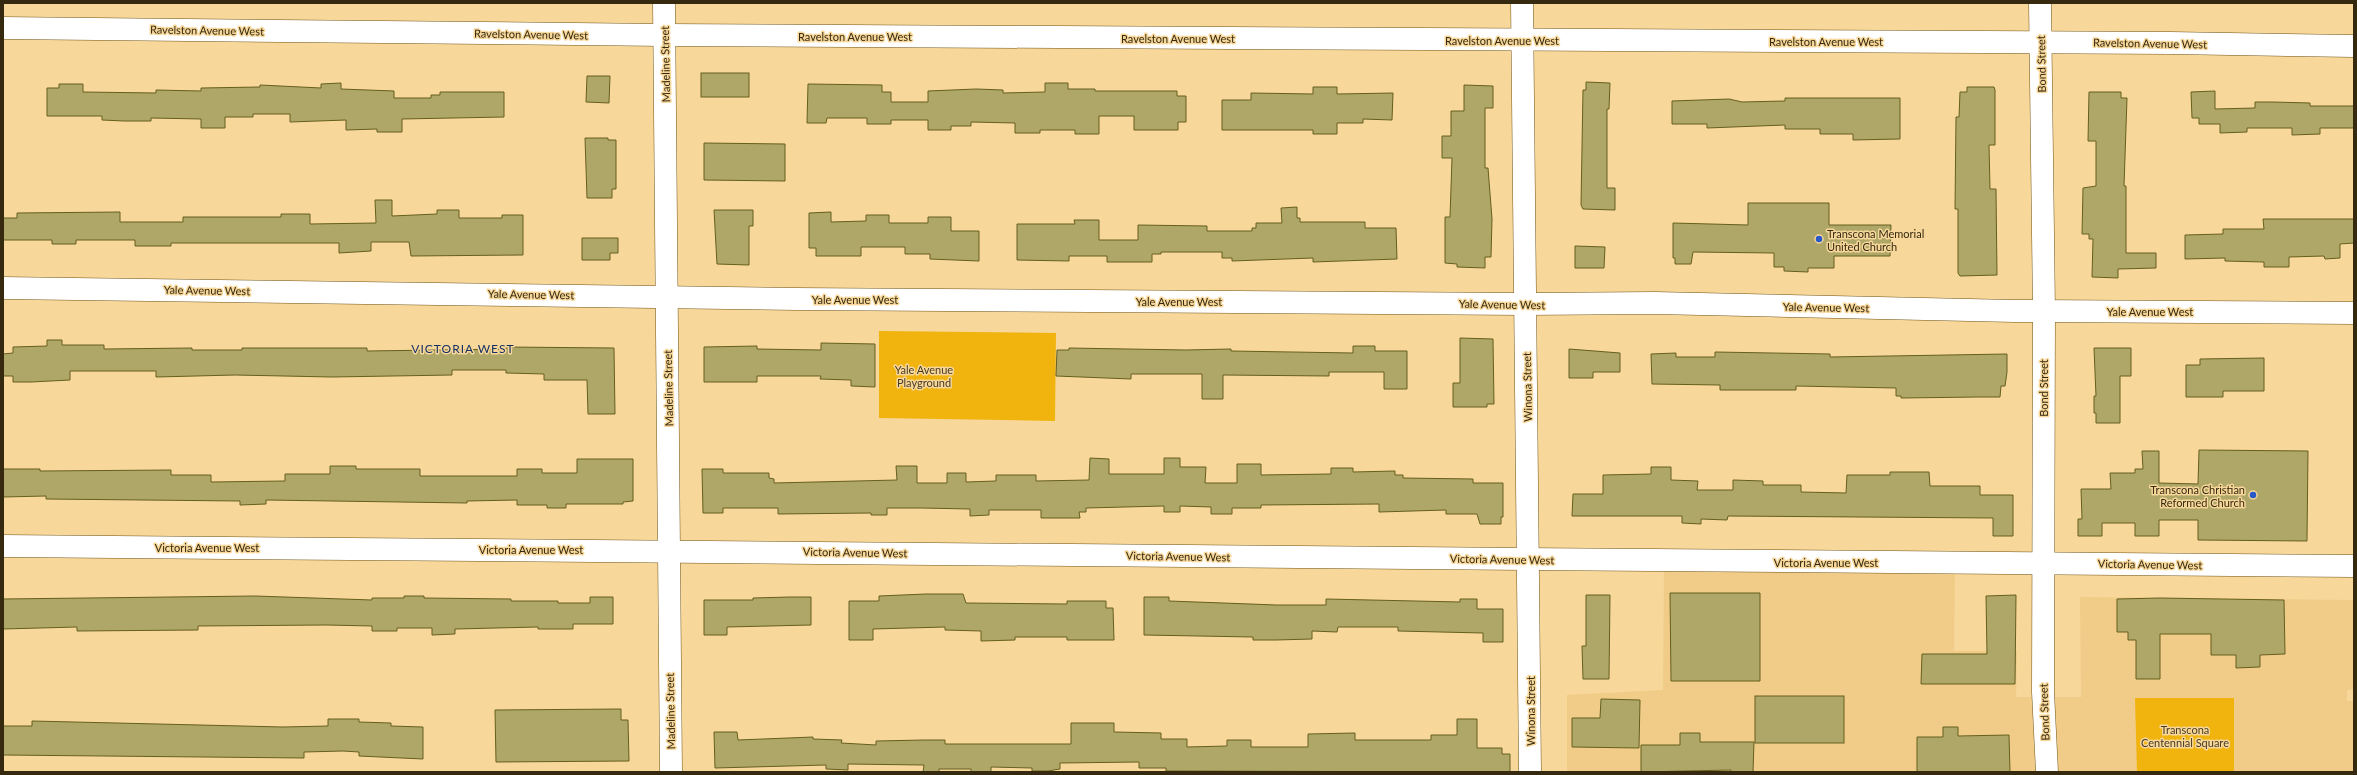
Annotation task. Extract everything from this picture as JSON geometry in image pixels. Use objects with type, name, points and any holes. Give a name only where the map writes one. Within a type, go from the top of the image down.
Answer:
[{"type":"street","name":"Madeline Street","points":[[664,3],[669,421],[667,550],[671,772]]},
{"type":"street","name":"Winona Street","points":[[1522,3],[1529,560],[1530,772]]},
{"type":"street","name":"Bond Street","points":[[2040,3],[2044,310],[2043,692],[2047,772]]},
{"type":"street","name":"Ravelston Avenue West","points":[[3,28],[664,35],[2041,42],[2354,46]]},
{"type":"street","name":"Yale Avenue West","points":[[3,288],[1525,304],[1655,303],[2044,310],[2354,313]]},
{"type":"street","name":"Victoria Avenue West","points":[[3,546],[667,550],[1529,560],[2354,566]]},
{"type":"shaded area","points":[[1955,565],[1954,651],[2017,651],[2016,697],[2081,697],[2080,597],[2354,600],[2354,689],[2347,690],[2347,701],[2354,701],[2354,772],[1567,772],[1567,695],[1663,690],[1664,568]]},
{"type":"green space","name":"Yale Avenue Playground","points":[[879,331],[1056,333],[1055,421],[879,418]]},
{"type":"green space","name":"Transcona Centennial Square","points":[[2135,698],[2234,698],[2234,772],[2137,772]]},
{"type":"building","points":[[701,73],[749,73],[749,97],[701,97]]},
{"type":"building","points":[[587,76],[610,76],[609,103],[586,102]]},
{"type":"building","points":[[1586,82],[1610,83],[1609,109],[1607,109],[1607,188],[1615,188],[1615,210],[1583,209],[1581,205],[1583,90],[1586,90]]},
{"type":"building","points":[[341,83],[341,89],[394,91],[394,98],[431,98],[431,95],[440,95],[440,92],[504,92],[504,117],[402,119],[402,132],[377,132],[377,129],[346,130],[346,120],[290,122],[290,114],[253,114],[253,117],[225,117],[225,128],[201,128],[201,119],[151,118],[151,121],[124,121],[102,120],[102,116],[47,116],[47,88],[59,88],[59,84],[83,84],[83,92],[156,93],[156,90],[201,91],[201,88],[260,87],[260,85],[321,88],[321,84]]},
{"type":"building","points":[[1045,83],[1068,83],[1068,89],[1095,89],[1095,91],[1177,91],[1177,96],[1186,96],[1186,122],[1178,122],[1178,130],[1134,130],[1134,116],[1099,116],[1099,134],[1075,134],[1075,130],[1040,130],[1040,133],[1015,133],[1015,123],[971,122],[971,126],[951,126],[951,130],[928,130],[928,120],[891,120],[891,124],[867,124],[867,118],[827,118],[826,123],[807,123],[808,84],[882,85],[882,92],[891,92],[891,102],[928,102],[928,91],[976,89],[1003,90],[1003,93],[1045,92]]},
{"type":"building","points":[[1464,85],[1493,86],[1493,108],[1485,108],[1485,168],[1488,168],[1492,219],[1491,257],[1485,257],[1485,268],[1457,267],[1457,264],[1445,263],[1445,217],[1450,217],[1452,158],[1442,158],[1442,136],[1451,136],[1451,111],[1464,111]]},
{"type":"building","points":[[1313,87],[1337,87],[1337,94],[1393,93],[1392,120],[1363,119],[1363,123],[1337,123],[1337,134],[1313,134],[1313,130],[1222,130],[1222,100],[1251,100],[1251,93],[1313,94]]},
{"type":"building","points":[[1967,87],[1994,87],[1995,90],[1995,145],[1989,145],[1990,189],[1996,189],[1997,275],[1960,276],[1958,273],[1958,209],[1955,209],[1956,117],[1959,117],[1960,92],[1967,92]]},
{"type":"building","points":[[2215,91],[2215,109],[2255,108],[2255,102],[2310,103],[2310,106],[2354,106],[2354,128],[2320,128],[2320,134],[2292,135],[2292,128],[2247,128],[2247,132],[2220,133],[2220,124],[2199,124],[2199,118],[2192,118],[2191,92]]},
{"type":"building","points":[[2089,92],[2121,92],[2121,98],[2127,98],[2124,186],[2126,186],[2126,253],[2156,253],[2156,268],[2118,269],[2118,278],[2092,277],[2093,239],[2089,239],[2089,234],[2082,234],[2083,188],[2096,186],[2096,141],[2088,141]]},
{"type":"building","points":[[1785,98],[1900,98],[1900,139],[1853,140],[1853,134],[1820,134],[1820,129],[1785,129],[1785,125],[1707,128],[1707,124],[1672,124],[1672,101],[1729,99],[1742,102],[1785,101]]},
{"type":"building","points":[[585,138],[608,138],[608,140],[616,140],[616,189],[612,189],[612,198],[587,198]]},
{"type":"building","points":[[704,143],[785,144],[785,181],[704,180]]},
{"type":"building","points":[[375,200],[392,200],[392,216],[437,214],[437,210],[459,210],[459,218],[502,218],[502,215],[523,215],[523,255],[411,256],[409,242],[371,242],[371,251],[339,253],[339,243],[171,243],[171,246],[135,246],[135,240],[76,240],[76,244],[52,244],[52,240],[3,240],[3,218],[17,218],[17,213],[120,212],[120,222],[183,222],[183,217],[281,217],[281,214],[310,214],[310,224],[376,223]]},
{"type":"building","name":"Transcona Memorial United Church","points":[[1748,203],[1829,203],[1829,225],[1891,225],[1890,256],[1834,256],[1834,268],[1808,268],[1808,272],[1784,271],[1784,267],[1774,267],[1774,253],[1693,252],[1691,264],[1675,264],[1675,258],[1673,258],[1673,223],[1748,225]]},
{"type":"building","points":[[1297,207],[1297,218],[1300,218],[1300,222],[1365,222],[1365,228],[1396,228],[1397,259],[1313,262],[1313,258],[1232,261],[1232,258],[1222,258],[1222,252],[1161,252],[1161,254],[1152,254],[1152,262],[1107,262],[1107,256],[1069,256],[1069,261],[1017,260],[1017,224],[1075,224],[1074,220],[1099,220],[1099,240],[1138,240],[1138,225],[1207,226],[1207,231],[1252,231],[1252,228],[1256,228],[1256,223],[1282,223],[1281,208]]},
{"type":"building","points":[[714,210],[753,210],[753,226],[749,226],[749,265],[717,264]]},
{"type":"building","points":[[831,212],[831,222],[866,221],[866,215],[889,215],[889,223],[928,223],[928,217],[951,217],[951,231],[979,231],[979,261],[930,259],[930,254],[905,254],[905,247],[861,247],[861,256],[816,256],[816,248],[809,248],[809,213]]},
{"type":"building","points":[[2263,219],[2354,219],[2354,243],[2340,244],[2340,258],[2325,259],[2324,256],[2289,257],[2289,267],[2264,267],[2264,262],[2225,261],[2225,258],[2185,259],[2185,235],[2223,234],[2223,229],[2264,229]]},
{"type":"building","points":[[582,238],[618,238],[618,253],[610,253],[610,260],[582,260]]},
{"type":"building","points":[[1575,246],[1605,247],[1604,268],[1575,268]]},
{"type":"building","points":[[1460,338],[1493,339],[1494,404],[1487,404],[1487,407],[1453,407],[1453,383],[1460,383]]},
{"type":"building","points":[[47,340],[62,340],[62,345],[104,345],[104,349],[192,348],[192,350],[242,350],[242,348],[367,348],[367,351],[506,349],[506,347],[614,348],[615,414],[588,414],[587,380],[544,380],[544,374],[506,373],[506,370],[452,370],[452,375],[332,377],[235,375],[156,377],[156,371],[70,371],[70,380],[31,382],[13,382],[13,376],[3,376],[3,354],[13,353],[13,347],[47,346]]},
{"type":"building","points":[[821,343],[875,344],[875,387],[851,386],[851,380],[820,379],[821,376],[757,376],[757,382],[704,382],[704,347],[757,346],[757,349],[821,350]]},
{"type":"building","points":[[1353,346],[1375,346],[1375,351],[1407,351],[1407,389],[1384,389],[1384,372],[1329,372],[1329,376],[1223,375],[1223,399],[1202,399],[1202,374],[1131,374],[1131,379],[1056,376],[1057,350],[1069,350],[1069,348],[1186,350],[1231,349],[1231,351],[1353,353]]},
{"type":"building","points":[[2094,348],[2131,348],[2131,376],[2120,376],[2120,423],[2096,423],[2096,413],[2094,413],[2094,396],[2096,396]]},
{"type":"building","points":[[1569,349],[1620,353],[1620,372],[1593,372],[1593,378],[1569,378]]},
{"type":"building","points":[[1715,352],[1830,354],[1830,357],[2007,354],[2007,372],[2005,386],[2001,386],[2000,397],[1901,398],[1901,396],[1896,396],[1896,388],[1796,386],[1796,390],[1720,390],[1720,385],[1652,384],[1651,354],[1676,353],[1676,357],[1715,357]]},
{"type":"building","points":[[2264,358],[2264,391],[2223,391],[2223,397],[2186,397],[2186,365],[2200,365],[2200,359]]},
{"type":"building","name":"Transcona Christian Reformed Church","points":[[2199,450],[2308,451],[2307,541],[2198,540],[2198,520],[2159,520],[2159,536],[2135,536],[2135,523],[2102,523],[2102,536],[2078,536],[2078,519],[2082,519],[2081,489],[2111,489],[2110,473],[2135,473],[2135,469],[2143,469],[2142,451],[2159,451],[2159,483],[2198,484]]},
{"type":"building","points":[[1090,458],[1109,459],[1109,474],[1164,474],[1164,458],[1180,458],[1180,467],[1206,467],[1205,483],[1237,483],[1237,464],[1261,464],[1261,475],[1331,474],[1331,468],[1353,468],[1353,472],[1395,471],[1395,475],[1403,475],[1403,478],[1473,479],[1473,483],[1503,483],[1503,517],[1501,517],[1501,524],[1480,524],[1477,514],[1446,514],[1446,510],[1379,512],[1379,504],[1261,505],[1261,508],[1232,508],[1232,514],[1211,514],[1211,507],[1180,506],[1180,512],[1164,512],[1164,506],[1086,508],[1086,512],[1079,512],[1080,518],[1041,518],[1041,510],[989,510],[989,515],[970,516],[970,509],[921,508],[887,508],[887,515],[871,515],[871,513],[778,514],[778,508],[723,508],[723,513],[703,513],[702,469],[723,469],[723,473],[769,473],[769,478],[774,479],[774,483],[897,480],[896,466],[917,466],[917,483],[947,483],[947,473],[966,473],[966,482],[996,481],[996,475],[1036,475],[1036,481],[1089,480]]},
{"type":"building","points":[[577,459],[633,459],[633,501],[623,502],[623,504],[566,504],[566,508],[547,508],[547,505],[517,505],[517,500],[467,501],[467,503],[266,500],[266,504],[240,505],[240,501],[46,499],[46,496],[3,497],[3,469],[40,469],[40,471],[171,470],[171,475],[211,475],[211,482],[285,481],[285,474],[330,474],[330,466],[356,466],[356,469],[420,469],[420,476],[517,476],[517,469],[542,469],[542,473],[577,473]]},
{"type":"building","points":[[1651,467],[1671,467],[1671,480],[1698,481],[1697,490],[1733,490],[1733,480],[1763,481],[1763,485],[1801,485],[1801,492],[1846,493],[1847,475],[1890,475],[1890,472],[1929,472],[1930,486],[1980,486],[1980,495],[2013,495],[2013,536],[1993,536],[1993,518],[1728,516],[1727,520],[1701,519],[1701,524],[1682,523],[1682,516],[1572,516],[1573,494],[1603,494],[1603,475],[1651,474]]},
{"type":"building","points":[[1670,593],[1760,593],[1760,681],[1671,681]]},
{"type":"building","points":[[963,594],[966,603],[1067,604],[1067,601],[1106,601],[1106,608],[1113,608],[1114,640],[1067,640],[1067,637],[1015,637],[1015,640],[981,641],[981,631],[945,630],[945,627],[873,629],[873,640],[849,640],[849,601],[879,601],[879,596]]},
{"type":"building","points":[[1586,595],[1610,595],[1609,679],[1583,679],[1582,646],[1586,646]]},
{"type":"building","points":[[2016,595],[2015,684],[1921,684],[1922,654],[1987,654],[1986,596]]},
{"type":"building","points":[[255,596],[372,600],[372,598],[404,598],[404,596],[424,596],[424,598],[558,601],[558,603],[590,603],[590,597],[613,597],[613,624],[573,624],[573,629],[538,629],[538,627],[455,629],[455,634],[432,635],[432,628],[397,628],[397,631],[372,631],[372,626],[327,625],[198,626],[198,630],[77,631],[77,627],[3,629],[3,599]]},
{"type":"building","points":[[811,597],[811,625],[727,627],[727,635],[704,635],[704,600],[753,600],[753,598]]},
{"type":"building","points":[[1144,597],[1169,597],[1169,601],[1276,605],[1326,605],[1326,599],[1460,602],[1460,599],[1477,599],[1477,609],[1503,609],[1503,642],[1483,642],[1483,633],[1398,631],[1398,627],[1338,627],[1337,632],[1312,631],[1312,639],[1253,640],[1253,637],[1144,635]]},
{"type":"building","points":[[2160,598],[2284,600],[2285,654],[2260,655],[2260,667],[2236,668],[2236,655],[2211,655],[2211,634],[2160,634],[2160,679],[2136,679],[2136,640],[2128,640],[2128,632],[2117,632],[2117,599]]},
{"type":"building","points":[[1755,696],[1844,696],[1844,743],[1755,743]]},
{"type":"building","points":[[1601,699],[1640,700],[1639,748],[1572,747],[1572,718],[1600,718]]},
{"type":"building","points":[[621,709],[621,720],[628,720],[629,761],[496,762],[495,710]]},
{"type":"building","points":[[328,719],[359,719],[359,722],[391,723],[391,726],[423,727],[423,759],[359,756],[359,752],[343,751],[304,752],[304,758],[3,755],[3,726],[32,726],[32,721],[283,727],[328,726]]},
{"type":"building","points":[[1457,719],[1477,719],[1477,748],[1502,748],[1502,754],[1510,754],[1510,772],[1166,771],[1166,768],[1139,768],[1139,762],[1060,763],[1060,769],[1048,771],[1032,771],[1032,768],[991,767],[991,772],[971,772],[971,769],[939,769],[939,772],[923,772],[924,765],[848,764],[848,770],[826,769],[826,765],[715,768],[714,732],[737,732],[738,740],[813,737],[813,739],[842,740],[841,743],[876,745],[876,741],[924,740],[945,740],[945,744],[1071,744],[1071,723],[1114,723],[1114,732],[1161,733],[1161,739],[1187,739],[1187,747],[1227,746],[1227,740],[1251,740],[1251,747],[1308,747],[1308,734],[1355,733],[1355,740],[1431,740],[1431,735],[1457,735]]},
{"type":"building","points":[[1943,727],[1958,727],[1958,736],[2009,735],[2010,772],[1917,772],[1917,737],[1943,737]]},
{"type":"building","points":[[1680,733],[1700,733],[1700,742],[1754,742],[1753,772],[1731,772],[1731,770],[1641,772],[1641,745],[1680,745]]},
{"type":"place","name":"Transcona Memorial United Church","points":[[1819,239]]},
{"type":"place","name":"Transcona Christian Reformed Church","points":[[2253,495]]},
{"type":"district","name":"VICTORIA WEST","points":[[463,348]]}]
